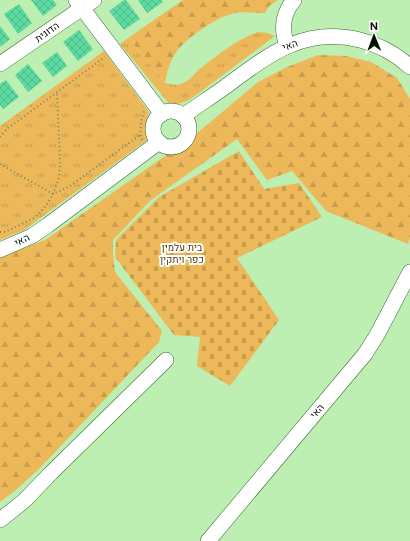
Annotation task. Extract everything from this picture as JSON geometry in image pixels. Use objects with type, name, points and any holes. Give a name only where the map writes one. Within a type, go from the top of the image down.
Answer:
[{"type":"street","points":[[287,46],[284,36],[283,23],[286,12],[294,0]]},
{"type":"street","points":[[84,3],[114,50],[162,114]]},
{"type":"street","name":"הדוגית","points":[[0,64],[84,3]]},
{"type":"street","name":"האי","points":[[183,116],[259,61],[287,46],[310,38],[351,38],[371,42],[398,56],[410,67]]},
{"type":"street","points":[[168,111],[174,111],[183,116],[188,126],[188,132],[183,142],[172,147],[166,146],[159,142],[154,135],[153,124],[156,120],[168,111]]},
{"type":"street","name":"האי","points":[[0,250],[32,236],[159,142]]},
{"type":"street","name":"האי","points":[[208,541],[365,354],[377,335],[410,272]]},
{"type":"street","points":[[0,520],[24,501],[166,360]]},
{"type":"path","points":[[0,137],[8,128],[114,50]]},
{"type":"path","points":[[0,232],[5,232],[34,218],[46,206],[53,194],[59,178],[60,164],[57,92]]},
{"type":"path","points":[[145,152],[140,135],[143,114],[145,109],[152,101]]},
{"type":"path","points":[[53,194],[70,186],[140,135]]},
{"type":"path","points":[[0,164],[53,194]]},
{"type":"green space","points":[[183,0],[278,0],[269,6],[265,13],[243,12],[224,16],[194,34],[172,58],[165,83],[128,38]]},
{"type":"green space","points":[[258,32],[268,33],[275,36],[199,93],[187,101],[171,106],[120,44],[128,38],[165,83],[178,84],[188,80],[228,47]]},
{"type":"green space","points":[[104,51],[149,112],[146,126],[147,140],[24,230],[0,240],[0,126]]},
{"type":"green space","points":[[318,55],[346,56],[371,62],[397,78],[410,99],[410,237],[408,244],[326,211],[292,171],[267,180],[237,139],[151,200],[113,240],[115,272],[162,331],[159,342],[39,469],[0,502],[0,258],[45,240],[195,135],[258,82],[287,67]]},
{"type":"green space","name":"בית עלמין כפר ויתקין","points":[[239,151],[264,189],[299,183],[322,217],[237,258],[279,320],[230,386],[197,366],[200,337],[174,335],[115,257],[116,240],[159,197]]},
{"type":"building","points":[[31,0],[53,0],[57,5],[43,16]]},
{"type":"building","points":[[126,0],[140,19],[124,30],[109,11]]},
{"type":"building","points":[[138,0],[161,0],[163,2],[147,13]]},
{"type":"building","points":[[19,4],[32,23],[18,34],[4,14]]},
{"type":"building","points":[[0,26],[10,39],[0,47]]},
{"type":"building","points":[[79,30],[93,49],[78,61],[63,42]]},
{"type":"building","points":[[57,52],[67,66],[53,77],[42,63]]},
{"type":"building","points":[[28,64],[42,81],[28,92],[15,75]]},
{"type":"building","points":[[6,80],[19,97],[3,109],[0,105],[0,84]]}]
